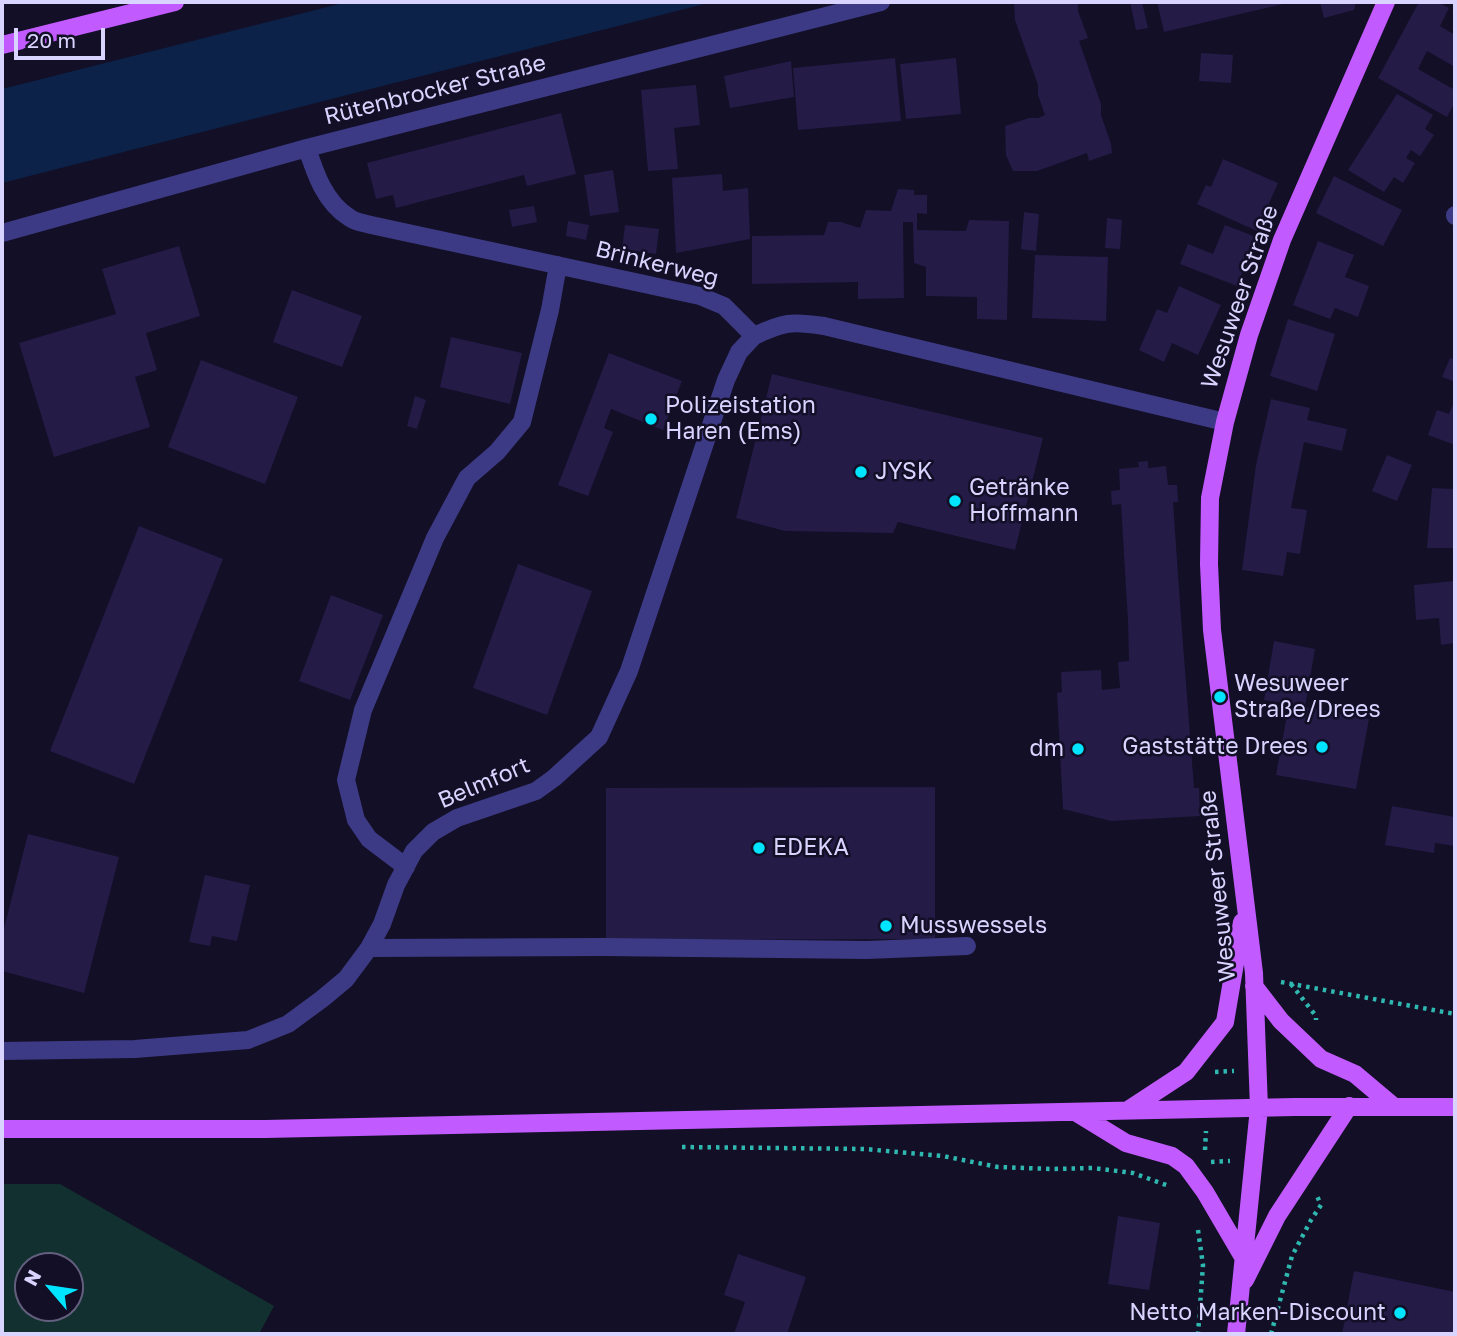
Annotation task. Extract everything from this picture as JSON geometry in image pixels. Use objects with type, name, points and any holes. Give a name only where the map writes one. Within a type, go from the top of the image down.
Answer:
[{"type":"main road","points":[[2,46],[175,2]]},
{"type":"main road","name":"Wesuweer Straße","points":[[1236,1334],[1259,1108],[1254,979],[1212,630],[1210,498],[1225,422],[1249,335],[1282,240],[1386,2]]},
{"type":"main road","points":[[1128,1110],[1186,1072],[1225,1023],[1245,902]]},
{"type":"main road","points":[[1254,979],[1281,1021],[1321,1059],[1355,1074],[1393,1107]]},
{"type":"main road","points":[[1240,1289],[1277,1216],[1349,1106]]},
{"type":"main road","points":[[2,1129],[265,1129],[1128,1110],[1455,1107]]},
{"type":"main road","points":[[1077,1113],[1126,1143],[1172,1156],[1186,1166],[1205,1192],[1243,1257]]},
{"type":"street","name":"Rütenbrocker Straße","points":[[2,233],[307,148],[881,2]]},
{"type":"street","name":"Brinkerweg","points":[[307,148],[317,179],[334,204],[350,219],[700,296],[724,306],[754,336]]},
{"type":"street","points":[[406,867],[369,839],[356,820],[346,780],[363,710],[435,538],[467,478],[497,452],[522,422],[550,310],[558,265]]},
{"type":"street","points":[[754,336],[775,326],[796,322],[824,326],[1225,422]]},
{"type":"street","name":"Belmfort","points":[[2,1051],[135,1049],[248,1040],[288,1024],[346,979],[369,948],[382,924],[396,885],[414,851],[433,832],[457,818],[536,791],[599,737],[629,671],[726,380],[739,352],[754,336]]},
{"type":"street","points":[[369,948],[867,950],[967,946]]},
{"type":"path","points":[[1254,979],[1455,1014]]},
{"type":"path","points":[[675,1147],[865,1149],[943,1156],[998,1167],[1093,1168],[1133,1172],[1174,1188]]},
{"type":"path","points":[[1196,1223],[1203,1265],[1198,1334]]},
{"type":"green space","points":[[2,1184],[60,1184],[274,1306],[259,1334],[2,1334]]},
{"type":"water","points":[[347,2],[712,2],[2,183],[2,89]]},
{"type":"building","points":[[1014,2],[1078,2],[1078,11],[1088,38],[1079,41],[1101,104],[1101,115],[1112,153],[1089,161],[1087,153],[1037,171],[1013,171],[1006,155],[1005,126],[1045,115],[1038,95],[1038,85],[1015,20]]},
{"type":"building","points":[[1130,2],[1142,2],[1148,28],[1136,30]]},
{"type":"building","points":[[1157,2],[1287,2],[1287,3],[1164,32]]},
{"type":"building","points":[[1320,2],[1356,2],[1354,10],[1324,18]]},
{"type":"building","points":[[1419,2],[1438,2],[1449,8],[1440,26],[1455,35],[1455,67],[1427,51],[1418,69],[1455,90],[1455,102],[1447,117],[1378,78]]},
{"type":"building","points":[[1201,53],[1233,55],[1231,83],[1199,81]]},
{"type":"building","points":[[895,58],[901,121],[798,130],[793,68]]},
{"type":"building","points":[[956,58],[961,114],[906,119],[900,64]]},
{"type":"building","points":[[791,61],[794,97],[730,108],[724,76]]},
{"type":"building","points":[[696,85],[700,125],[674,128],[678,169],[648,171],[641,90]]},
{"type":"building","points":[[1397,94],[1433,115],[1425,129],[1434,135],[1420,156],[1411,150],[1406,158],[1415,163],[1403,183],[1394,177],[1384,192],[1348,170]]},
{"type":"building","points":[[561,113],[576,174],[527,186],[524,175],[396,208],[393,195],[376,199],[367,163]]},
{"type":"building","points":[[1223,159],[1278,183],[1257,231],[1197,204],[1206,185],[1211,187]]},
{"type":"building","points":[[613,170],[619,212],[590,216],[584,175]]},
{"type":"building","points":[[722,174],[723,191],[748,188],[750,239],[676,253],[672,178]]},
{"type":"building","points":[[1334,176],[1402,210],[1383,246],[1316,213]]},
{"type":"building","points":[[898,189],[914,190],[914,195],[927,195],[927,214],[917,213],[917,230],[966,231],[969,220],[1009,221],[1007,320],[977,319],[977,297],[926,296],[926,267],[914,263],[913,222],[903,222],[904,298],[858,299],[858,282],[752,284],[752,236],[824,235],[828,222],[841,222],[860,228],[866,210],[891,211]]},
{"type":"building","points":[[534,206],[537,222],[512,227],[509,210]]},
{"type":"building","points":[[1024,212],[1039,214],[1036,251],[1021,249]]},
{"type":"building","points":[[1107,218],[1122,220],[1120,249],[1105,248]]},
{"type":"building","points":[[568,221],[589,225],[586,240],[566,236]]},
{"type":"building","points":[[625,225],[659,229],[656,254],[622,249]]},
{"type":"building","points":[[1225,225],[1256,237],[1237,286],[1180,264],[1188,244],[1213,254]]},
{"type":"building","points":[[1318,241],[1354,255],[1345,277],[1369,286],[1358,317],[1335,308],[1330,319],[1293,305]]},
{"type":"building","points":[[179,246],[200,316],[146,333],[157,370],[135,377],[150,427],[54,457],[19,343],[116,314],[102,269]]},
{"type":"building","points":[[1035,255],[1108,257],[1106,321],[1032,318]]},
{"type":"building","points":[[1179,286],[1221,305],[1198,355],[1172,343],[1164,362],[1139,350],[1157,309],[1167,313]]},
{"type":"building","points":[[292,290],[362,316],[342,367],[273,342]]},
{"type":"building","points":[[1288,319],[1335,334],[1317,391],[1270,376]]},
{"type":"building","points":[[451,337],[522,353],[510,404],[440,387]]},
{"type":"building","name":"Polizeistation Haren (Ems)","points":[[609,353],[682,381],[663,430],[611,409],[604,428],[613,432],[588,496],[558,485]]},
{"type":"building","points":[[1450,358],[1455,360],[1455,382],[1442,377]]},
{"type":"building","points":[[201,360],[298,397],[265,484],[168,447]]},
{"type":"building","points":[[772,374],[1043,438],[1015,550],[898,522],[893,533],[785,531],[736,518]]},
{"type":"building","points":[[415,396],[426,400],[417,429],[407,426]]},
{"type":"building","points":[[1271,399],[1310,408],[1307,420],[1347,429],[1342,451],[1304,442],[1291,508],[1307,510],[1300,554],[1287,552],[1283,576],[1242,570],[1256,465]]},
{"type":"building","points":[[1455,400],[1455,445],[1428,435],[1437,410],[1449,414]]},
{"type":"building","points":[[1387,455],[1412,465],[1397,501],[1372,491]]},
{"type":"building","points":[[1148,461],[1148,468],[1166,466],[1168,485],[1177,485],[1178,502],[1173,502],[1181,618],[1194,788],[1199,788],[1200,816],[1111,821],[1063,809],[1057,693],[1062,692],[1061,672],[1101,670],[1102,690],[1120,688],[1118,662],[1129,661],[1128,621],[1121,504],[1112,505],[1111,491],[1120,490],[1119,469],[1139,467],[1138,462]]},
{"type":"building","points":[[1432,488],[1455,489],[1455,548],[1427,548]]},
{"type":"building","points":[[139,526],[223,559],[134,784],[50,751]]},
{"type":"building","points":[[518,564],[592,591],[547,715],[473,688]]},
{"type":"building","points":[[1455,581],[1455,643],[1441,645],[1439,618],[1416,620],[1414,585]]},
{"type":"building","points":[[331,595],[383,615],[350,700],[299,681]]},
{"type":"building","name":"Gaststätte Drees","points":[[1274,641],[1315,649],[1305,707],[1369,719],[1356,789],[1276,775],[1289,704],[1264,700]]},
{"type":"building","points":[[935,787],[935,939],[606,940],[606,788]]},
{"type":"building","points":[[1392,806],[1455,817],[1455,846],[1435,843],[1434,853],[1385,845]]},
{"type":"building","points":[[28,834],[119,857],[84,993],[2,971],[2,936]]},
{"type":"building","points":[[205,875],[250,885],[237,941],[212,936],[210,946],[189,942]]},
{"type":"building","points":[[1118,1216],[1160,1223],[1149,1290],[1108,1284]]},
{"type":"building","points":[[738,1254],[806,1277],[787,1334],[734,1334],[745,1302],[724,1295]]},
{"type":"building","name":"Netto Marken-Discount","points":[[1354,1271],[1455,1292],[1455,1334],[1342,1334]]},
{"type":"place","name":"Polizeistation Haren (Ems)","points":[[651,419]]},
{"type":"place","name":"JYSK","points":[[861,472]]},
{"type":"place","name":"Getränke Hoffmann","points":[[955,501]]},
{"type":"place","name":"Wesuweer Straße/Drees","points":[[1220,697]]},
{"type":"place","name":"Gaststätte Drees","points":[[1322,747]]},
{"type":"place","name":"dm","points":[[1078,749]]},
{"type":"place","name":"EDEKA","points":[[759,848]]},
{"type":"place","name":"Musswessels","points":[[886,926]]},
{"type":"place","name":"Netto Marken-Discount","points":[[1400,1313]]}]
